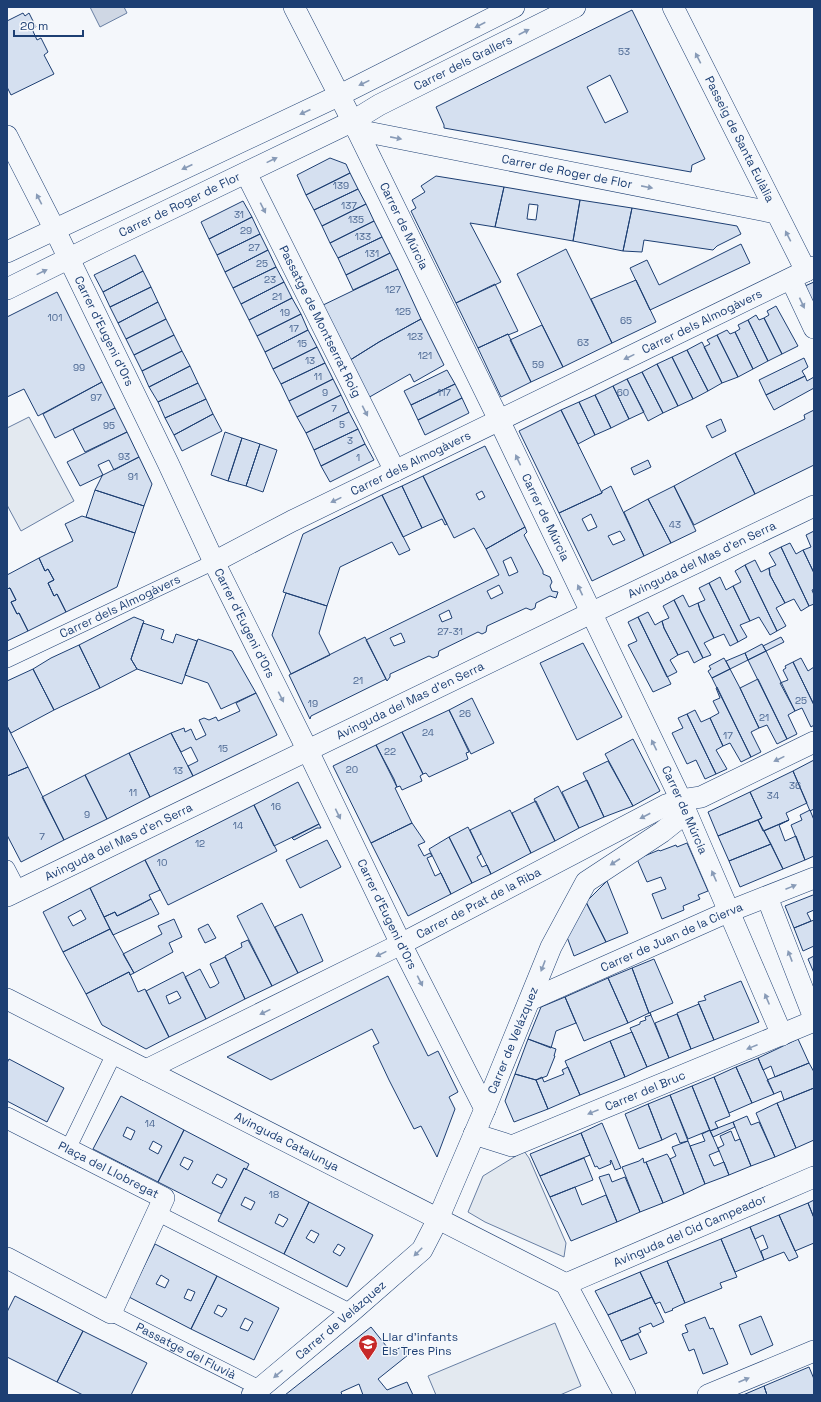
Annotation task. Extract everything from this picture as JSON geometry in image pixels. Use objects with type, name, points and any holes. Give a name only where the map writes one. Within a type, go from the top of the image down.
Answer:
[{"type":"street","name":"Carrer de Múrcia","points":[[294,7],[340,95],[499,420],[681,800],[782,1035]]},
{"type":"street","points":[[7,252],[340,95],[514,7]]},
{"type":"street","name":"Carrer dels Grallers","points":[[355,126],[380,105],[575,7]]},
{"type":"street","name":"Passeig de Santa Eulàlia","points":[[673,7],[804,272],[814,328]]},
{"type":"street","name":"Carrer de Roger de Flor","points":[[7,289],[107,239],[246,173],[355,126],[776,213]]},
{"type":"street","name":"Carrer d'Eugeni d'Ors","points":[[7,136],[55,230],[168,463],[214,562],[308,751],[401,944],[485,1109]]},
{"type":"street","name":"Passatge de Montserrat Roig","points":[[246,173],[395,471]]},
{"type":"street","name":"Carrer dels Almogàvers","points":[[7,660],[214,562],[292,521],[804,272]]},
{"type":"street","name":"Avinguda del Mas d'en Serra","points":[[13,894],[814,506]]},
{"type":"street","points":[[681,800],[701,797],[814,742]]},
{"type":"street","name":"Carrer de Prat de la Riba","points":[[146,1070],[401,944],[666,805],[681,800]]},
{"type":"street","name":"Carrer de Velázquez","points":[[256,1392],[422,1250],[438,1219],[485,1109],[550,947],[586,882],[662,832],[677,820],[681,800]]},
{"type":"street","points":[[7,868],[13,894]]},
{"type":"street","name":"Carrer de Juan de la Cierva","points":[[530,1000],[730,912],[814,878]]},
{"type":"street","points":[[767,897],[814,1018]]},
{"type":"street","name":"Avinguda Catalunya","points":[[7,999],[566,1284]]},
{"type":"street","name":"Carrer del Bruc","points":[[474,1134],[512,1146],[814,1022]]},
{"type":"street","points":[[68,1149],[114,1054]]},
{"type":"street","name":"Plaça del Llobregat","points":[[7,1118],[164,1198],[111,1313]]},
{"type":"street","name":"Avinguda del Cid Campeador","points":[[566,1284],[814,1177]]},
{"type":"street","points":[[157,1213],[351,1312]]},
{"type":"street","points":[[7,1258],[111,1313]]},
{"type":"street","points":[[566,1284],[625,1395]]},
{"type":"street","name":"Passatge del Fluvià","points":[[111,1313],[256,1392]]},
{"type":"street","points":[[708,1395],[814,1351]]},
{"type":"shaded area","points":[[90,7],[124,7],[127,13],[100,27]]},
{"type":"shaded area","points":[[29,417],[74,501],[21,531],[7,505],[7,428]]},
{"type":"shaded area","points":[[524,1151],[529,1158],[566,1243],[564,1257],[485,1222],[468,1212],[483,1176]]},
{"type":"shaded area","points":[[555,1323],[581,1386],[560,1395],[436,1395],[428,1376]]},
{"type":"building","points":[[632,10],[705,159],[692,165],[691,172],[444,128],[436,107]],"holes":[[[610,75],[628,112],[605,123],[587,87]]]},
{"type":"building","points":[[23,13],[25,16],[29,13],[36,27],[32,29],[37,40],[41,38],[48,52],[44,55],[54,74],[11,95],[7,87],[7,21]]},
{"type":"building","points":[[330,158],[346,164],[350,173],[306,195],[297,175]]},
{"type":"building","points":[[350,173],[358,189],[314,210],[306,195]]},
{"type":"building","points":[[436,176],[504,187],[495,227],[470,223],[501,282],[456,303],[411,211],[416,208],[412,200],[425,192],[421,186]]},
{"type":"building","points":[[504,187],[580,200],[573,241],[495,227]],"holes":[[[529,204],[538,205],[536,220],[527,219]]]},
{"type":"building","points":[[358,189],[366,204],[322,226],[314,210]]},
{"type":"building","points":[[580,200],[632,208],[623,251],[573,241]]},
{"type":"building","points":[[243,201],[252,217],[209,239],[201,222]]},
{"type":"building","points":[[366,204],[374,221],[330,243],[322,226]]},
{"type":"building","points":[[632,208],[737,226],[741,234],[717,246],[713,250],[644,240],[642,252],[623,251]]},
{"type":"building","points":[[252,217],[260,234],[217,255],[209,239]]},
{"type":"building","points":[[374,221],[382,237],[338,258],[330,243]]},
{"type":"building","points":[[260,234],[268,250],[225,272],[217,255]]},
{"type":"building","points":[[382,237],[390,253],[346,275],[338,258]]},
{"type":"building","points":[[741,244],[750,263],[650,310],[630,268],[647,260],[659,285]]},
{"type":"building","points":[[566,249],[612,343],[563,367],[517,274]]},
{"type":"building","points":[[268,250],[276,267],[233,288],[225,272]]},
{"type":"building","points":[[390,253],[398,269],[353,290],[346,275]]},
{"type":"building","points":[[135,255],[143,271],[103,292],[94,275]]},
{"type":"building","points":[[276,267],[284,282],[241,304],[233,288]]},
{"type":"building","points":[[398,269],[421,319],[379,342],[347,362],[319,307]]},
{"type":"building","points":[[143,271],[151,287],[110,307],[103,292]]},
{"type":"building","points":[[636,280],[656,322],[612,343],[591,299]]},
{"type":"building","points":[[284,282],[292,298],[249,320],[241,304]]},
{"type":"building","points":[[814,282],[814,304],[805,286]]},
{"type":"building","points":[[495,284],[518,331],[478,348],[456,303]]},
{"type":"building","points":[[151,287],[158,302],[118,323],[110,307]]},
{"type":"building","points":[[57,292],[102,382],[38,416],[24,389],[7,397],[7,317]]},
{"type":"building","points":[[292,298],[301,314],[257,336],[249,320]]},
{"type":"building","points":[[158,302],[166,319],[126,339],[118,323]]},
{"type":"building","points":[[776,306],[798,346],[782,354],[764,318],[769,315],[767,311]]},
{"type":"building","points":[[301,314],[308,330],[265,352],[257,336]]},
{"type":"building","points":[[756,315],[759,320],[764,318],[782,354],[768,361],[748,320]]},
{"type":"building","points":[[166,319],[174,335],[134,355],[126,339]]},
{"type":"building","points":[[421,319],[444,365],[414,382],[410,374],[366,399],[347,362],[379,342]]},
{"type":"building","points":[[748,320],[768,361],[753,369],[735,332],[740,329],[738,325]]},
{"type":"building","points":[[542,325],[563,367],[531,382],[510,340]]},
{"type":"building","points":[[308,330],[317,347],[273,369],[265,352]]},
{"type":"building","points":[[727,330],[730,334],[735,332],[753,369],[738,377],[717,335]]},
{"type":"building","points":[[508,334],[531,382],[501,397],[478,348]]},
{"type":"building","points":[[174,335],[182,351],[142,371],[134,355]]},
{"type":"building","points":[[717,335],[738,377],[722,383],[704,347],[710,344],[707,340]]},
{"type":"building","points":[[702,342],[722,383],[708,391],[687,350]]},
{"type":"building","points":[[317,347],[325,363],[281,384],[273,369]]},
{"type":"building","points":[[687,350],[708,391],[693,399],[672,357]]},
{"type":"building","points":[[182,351],[190,366],[149,387],[142,371]]},
{"type":"building","points":[[672,357],[693,399],[678,406],[657,364]]},
{"type":"building","points":[[804,358],[808,367],[802,371],[805,376],[766,395],[759,380]]},
{"type":"building","points":[[325,363],[333,379],[289,401],[281,384]]},
{"type":"building","points":[[657,364],[678,406],[663,413],[642,372]]},
{"type":"building","points":[[190,366],[198,383],[158,402],[149,387]]},
{"type":"building","points":[[447,370],[455,384],[411,405],[404,391]]},
{"type":"building","points":[[642,372],[663,413],[648,421],[627,379]]},
{"type":"building","points":[[805,376],[807,381],[814,377],[814,388],[774,410],[766,395]]},
{"type":"building","points":[[333,379],[341,395],[297,417],[289,401]]},
{"type":"building","points":[[627,379],[644,412],[629,419],[613,386]]},
{"type":"building","points":[[102,382],[115,408],[55,438],[43,414]]},
{"type":"building","points":[[198,383],[206,399],[165,418],[158,402]]},
{"type":"building","points":[[455,384],[462,398],[418,420],[411,405]]},
{"type":"building","points":[[613,386],[629,419],[611,428],[595,395]]},
{"type":"building","points":[[341,395],[349,412],[306,433],[297,417]]},
{"type":"building","points":[[595,395],[611,428],[595,435],[579,402]]},
{"type":"building","points":[[462,398],[469,413],[425,435],[418,420]]},
{"type":"building","points":[[206,399],[213,414],[174,435],[165,418]]},
{"type":"building","points":[[579,402],[595,435],[578,444],[561,410]]},
{"type":"building","points":[[115,408],[127,432],[85,452],[73,429]]},
{"type":"building","points":[[561,410],[602,493],[559,513],[519,431]]},
{"type":"building","points":[[814,410],[814,465],[755,494],[735,453],[805,419],[804,415]]},
{"type":"building","points":[[349,412],[358,429],[314,450],[306,433]]},
{"type":"building","points":[[213,414],[222,431],[182,451],[174,435]]},
{"type":"building","points":[[721,419],[726,431],[712,438],[706,426]]},
{"type":"building","points":[[358,429],[365,444],[321,466],[314,450]]},
{"type":"building","points":[[127,432],[139,457],[114,470],[109,460],[98,465],[103,475],[80,486],[67,462]]},
{"type":"building","points":[[225,432],[242,438],[228,481],[211,475]]},
{"type":"building","points":[[242,438],[260,444],[246,486],[228,481]]},
{"type":"building","points":[[260,444],[277,450],[263,492],[246,486]]},
{"type":"building","points":[[365,444],[374,460],[330,482],[321,466]]},
{"type":"building","points":[[485,446],[525,527],[486,549],[474,528],[454,538],[423,476]],"holes":[[[482,491],[485,497],[479,500],[476,494]]]},
{"type":"building","points":[[735,453],[755,494],[694,525],[674,486]]},
{"type":"building","points":[[139,457],[152,484],[144,506],[95,490],[101,476]]},
{"type":"building","points":[[648,460],[651,467],[634,475],[631,468]]},
{"type":"building","points":[[423,476],[447,524],[445,525],[442,519],[422,528],[402,486]]},
{"type":"building","points":[[402,486],[422,528],[403,537],[382,495]]},
{"type":"building","points":[[611,486],[644,556],[592,581],[559,513],[602,493],[602,491]],"holes":[[[591,514],[597,527],[588,531],[582,519]],[[620,531],[625,540],[613,545],[608,536]]]},
{"type":"building","points":[[674,486],[696,531],[671,543],[648,499]]},
{"type":"building","points":[[95,490],[144,506],[135,533],[86,517]]},
{"type":"building","points":[[382,495],[410,550],[399,555],[392,542],[340,567],[327,606],[283,592],[303,534]]},
{"type":"building","points":[[648,499],[671,543],[644,556],[624,512]]},
{"type":"building","points":[[82,516],[135,533],[117,587],[66,612],[57,594],[54,596],[48,583],[54,580],[48,569],[45,571],[39,558],[73,541],[65,524]]},
{"type":"building","points":[[525,527],[527,532],[524,535],[543,571],[543,574],[550,577],[552,582],[550,586],[552,591],[558,592],[556,598],[550,596],[536,603],[535,608],[531,610],[526,608],[487,626],[486,632],[482,634],[478,632],[439,651],[438,656],[433,658],[429,656],[390,674],[387,681],[366,640],[499,575],[486,549]],"holes":[[[511,557],[518,572],[509,576],[503,561]],[[499,585],[503,593],[491,599],[487,591]],[[449,610],[452,618],[442,622],[439,615]],[[401,633],[405,642],[394,646],[390,638]]]},
{"type":"building","points":[[814,531],[814,573],[803,550],[811,547],[806,535]]},
{"type":"building","points":[[790,543],[796,554],[803,550],[814,573],[814,589],[812,590],[814,595],[814,604],[809,606],[781,547]]},
{"type":"building","points":[[781,547],[809,606],[801,611],[794,599],[785,603],[770,575],[769,568],[776,565],[769,553]]},
{"type":"building","points":[[39,558],[45,571],[48,569],[54,580],[48,583],[54,596],[57,594],[66,612],[28,631],[19,613],[17,614],[11,602],[16,600],[10,588],[7,589],[7,575]]},
{"type":"building","points":[[755,560],[761,572],[769,568],[770,575],[785,603],[776,608],[786,626],[777,631],[745,565]]},
{"type":"building","points":[[745,565],[777,631],[770,635],[759,617],[750,621],[733,586],[741,582],[735,571]]},
{"type":"building","points":[[720,577],[726,590],[733,586],[750,621],[740,625],[747,637],[738,642],[709,583]]},
{"type":"building","points":[[709,583],[738,642],[730,646],[724,634],[714,638],[700,610],[698,603],[705,600],[699,588]]},
{"type":"building","points":[[10,588],[16,600],[11,602],[17,614],[19,613],[28,631],[7,641],[7,589]]},
{"type":"building","points":[[286,593],[327,606],[319,633],[330,655],[291,674],[272,635]]},
{"type":"building","points":[[683,595],[689,607],[698,603],[714,638],[704,643],[711,655],[703,658],[674,600]]},
{"type":"building","points":[[674,600],[703,658],[694,663],[688,651],[678,655],[664,628],[662,621],[669,618],[663,606]]},
{"type":"building","points":[[648,612],[655,625],[662,621],[678,655],[670,660],[677,672],[667,677],[638,617]]},
{"type":"building","points":[[134,617],[144,621],[131,659],[137,669],[100,688],[79,645]]},
{"type":"building","points":[[638,617],[671,684],[653,692],[628,645],[637,641],[628,622]]},
{"type":"building","points":[[143,623],[164,630],[161,639],[173,643],[176,634],[197,641],[182,684],[137,669],[131,659]]},
{"type":"building","points":[[365,637],[386,679],[311,716],[310,719],[289,675]]},
{"type":"building","points":[[781,637],[784,642],[766,651],[763,646]]},
{"type":"building","points":[[198,639],[232,651],[256,693],[221,709],[208,683],[185,675]]},
{"type":"building","points":[[583,643],[622,717],[577,740],[540,663]]},
{"type":"building","points":[[762,644],[766,651],[748,660],[745,653]]},
{"type":"building","points":[[79,645],[100,688],[54,710],[33,669],[51,658]]},
{"type":"building","points":[[766,651],[795,711],[788,715],[797,734],[787,739],[748,660]]},
{"type":"building","points":[[745,653],[748,660],[730,669],[726,661]]},
{"type":"building","points":[[724,658],[730,669],[712,678],[708,671],[711,669],[709,666]]},
{"type":"building","points":[[801,658],[808,671],[814,667],[814,705],[793,662]]},
{"type":"building","points":[[793,662],[814,705],[814,725],[811,727],[802,708],[795,711],[780,683],[788,680],[783,670],[786,668],[785,666]]},
{"type":"building","points":[[33,669],[54,710],[11,733],[7,726],[7,681]]},
{"type":"building","points":[[730,669],[759,728],[751,732],[761,752],[751,757],[712,678]]},
{"type":"building","points":[[758,679],[787,739],[777,744],[767,725],[759,728],[740,688]]},
{"type":"building","points":[[717,687],[751,757],[741,762],[730,743],[723,746],[710,718],[719,713],[713,701],[720,698],[716,688]]},
{"type":"building","points":[[256,693],[277,735],[193,776],[188,766],[198,761],[191,747],[181,752],[171,733],[184,728],[185,732],[191,729],[196,740],[206,735],[199,720],[204,718],[209,720],[216,717],[218,721],[240,711],[236,703]]},
{"type":"building","points":[[472,698],[494,743],[471,754],[449,710]]},
{"type":"building","points":[[449,710],[469,752],[466,753],[468,759],[429,777],[426,773],[423,774],[402,732]]},
{"type":"building","points":[[695,710],[701,722],[710,718],[723,746],[716,750],[727,769],[716,774],[687,714]]},
{"type":"building","points":[[687,714],[716,774],[705,779],[696,760],[687,764],[672,733],[683,728],[678,718]]},
{"type":"building","points":[[7,726],[28,767],[7,776]]},
{"type":"building","points":[[402,732],[423,774],[420,776],[422,781],[402,790],[400,786],[397,787],[376,745]]},
{"type":"building","points":[[171,733],[193,776],[150,797],[129,753]]},
{"type":"building","points":[[633,739],[660,791],[633,806],[605,754]]},
{"type":"building","points":[[376,745],[394,779],[397,787],[395,788],[412,823],[371,843],[333,766]]},
{"type":"building","points":[[129,753],[150,797],[107,819],[85,775]]},
{"type":"building","points":[[814,760],[814,809],[810,811],[793,771]]},
{"type":"building","points":[[608,761],[633,806],[604,817],[583,773]]},
{"type":"building","points":[[28,767],[64,840],[21,862],[7,835],[7,776]]},
{"type":"building","points":[[793,771],[807,803],[786,813],[789,820],[763,831],[758,820],[762,818],[750,792]]},
{"type":"building","points":[[85,775],[107,819],[64,840],[42,797]]},
{"type":"building","points":[[587,780],[604,817],[579,828],[562,792]]},
{"type":"building","points":[[298,782],[319,824],[274,846],[254,805]]},
{"type":"building","points":[[558,786],[579,828],[555,841],[534,799]]},
{"type":"building","points":[[750,792],[762,818],[718,836],[708,812]]},
{"type":"building","points":[[536,801],[555,841],[531,853],[512,813]]},
{"type":"building","points":[[254,805],[277,851],[168,905],[145,860]]},
{"type":"building","points":[[510,810],[531,853],[491,874],[470,830]]},
{"type":"building","points":[[810,810],[814,820],[814,856],[805,860],[791,825],[802,820],[800,815]]},
{"type":"building","points":[[758,820],[771,844],[729,861],[718,836]]},
{"type":"building","points":[[789,820],[779,825],[785,841],[796,836],[805,860],[783,869],[764,831]]},
{"type":"building","points":[[412,823],[425,842],[418,845],[424,856],[430,853],[432,856],[427,858],[435,876],[441,873],[451,894],[408,916],[371,843]]},
{"type":"building","points":[[319,824],[321,828],[317,828],[294,840],[292,838]]},
{"type":"building","points":[[468,827],[481,854],[477,857],[482,867],[487,865],[491,874],[472,883],[449,837]]},
{"type":"building","points":[[449,837],[472,883],[451,894],[429,849]]},
{"type":"building","points":[[327,840],[341,867],[300,888],[286,860]]},
{"type":"building","points":[[687,843],[708,891],[698,895],[700,899],[683,906],[684,910],[662,919],[652,894],[666,889],[661,877],[647,882],[637,859],[659,850],[660,851],[676,845],[677,847]]},
{"type":"building","points":[[771,844],[783,869],[740,887],[729,861]]},
{"type":"building","points":[[145,860],[160,890],[149,895],[151,899],[138,906],[117,916],[115,912],[104,917],[90,888]]},
{"type":"building","points":[[607,881],[628,933],[606,942],[586,902]]},
{"type":"building","points":[[90,888],[110,929],[63,952],[43,912]],"holes":[[[81,910],[86,919],[73,926],[68,917]]]},
{"type":"building","points":[[813,895],[814,910],[807,913],[811,921],[794,928],[785,906]]},
{"type":"building","points":[[151,899],[159,914],[113,935],[104,917],[115,912],[117,916]]},
{"type":"building","points":[[586,902],[606,942],[574,956],[567,937]]},
{"type":"building","points":[[262,903],[298,973],[272,986],[237,916]]},
{"type":"building","points":[[302,914],[323,961],[298,973],[275,927]]},
{"type":"building","points":[[174,919],[182,937],[169,943],[173,952],[134,973],[123,954],[162,934],[158,926]]},
{"type":"building","points":[[814,920],[814,946],[803,951],[794,928]]},
{"type":"building","points":[[208,924],[216,938],[205,943],[198,929]]},
{"type":"building","points":[[110,929],[134,973],[130,975],[129,972],[86,994],[63,952]]},
{"type":"building","points":[[248,940],[272,986],[245,999],[225,956],[242,947],[241,943]]},
{"type":"building","points":[[814,956],[814,973],[808,959]]},
{"type":"building","points":[[225,957],[245,999],[206,1019],[185,977],[200,969],[210,988],[215,986],[219,983],[210,964]]},
{"type":"building","points":[[654,959],[673,1003],[649,1013],[632,968]]},
{"type":"building","points":[[632,968],[649,1013],[628,1023],[608,978]]},
{"type":"building","points":[[129,972],[138,992],[145,989],[169,1037],[146,1049],[102,1025],[86,994]]},
{"type":"building","points":[[183,972],[206,1019],[169,1037],[146,991]],"holes":[[[177,991],[181,998],[169,1004],[166,996]]]},
{"type":"building","points":[[388,976],[428,1056],[438,1051],[458,1092],[449,1097],[455,1109],[437,1157],[421,1126],[414,1129],[389,1080],[373,1046],[379,1043],[372,1029],[271,1080],[227,1057]]},
{"type":"building","points":[[608,978],[628,1023],[584,1041],[565,997]]},
{"type":"building","points":[[741,981],[759,1022],[714,1040],[698,1002],[706,1000],[704,996]]},
{"type":"building","points":[[565,997],[576,1023],[556,1031],[551,1048],[528,1039],[541,1007]]},
{"type":"building","points":[[699,1004],[714,1040],[691,1049],[677,1013]]},
{"type":"building","points":[[677,1014],[691,1049],[669,1058],[655,1023]]},
{"type":"building","points":[[651,1015],[669,1058],[647,1067],[630,1028],[640,1024],[640,1022],[646,1020],[645,1017]]},
{"type":"building","points":[[632,1032],[647,1067],[625,1077],[610,1041]]},
{"type":"building","points":[[528,1039],[556,1049],[555,1056],[547,1076],[536,1080],[515,1074]]},
{"type":"building","points":[[798,1039],[809,1063],[775,1077],[771,1066],[763,1070],[758,1058]]},
{"type":"building","points":[[610,1041],[625,1077],[580,1095],[565,1061]]},
{"type":"building","points":[[758,1058],[774,1094],[752,1103],[736,1067]]},
{"type":"building","points":[[9,1059],[64,1088],[47,1122],[7,1101],[7,1063]]},
{"type":"building","points":[[809,1063],[814,1072],[814,1088],[784,1100],[781,1091],[774,1094],[767,1080]]},
{"type":"building","points":[[568,1067],[580,1095],[548,1109],[536,1080],[542,1077],[544,1082],[564,1074],[562,1070]]},
{"type":"building","points":[[736,1067],[752,1103],[729,1113],[714,1077]]},
{"type":"building","points":[[515,1074],[536,1080],[548,1109],[514,1122],[505,1101]]},
{"type":"building","points":[[714,1077],[730,1116],[715,1122],[718,1128],[710,1131],[692,1086]]},
{"type":"building","points":[[692,1086],[710,1130],[688,1139],[670,1095]]},
{"type":"building","points":[[814,1088],[814,1140],[796,1148],[777,1103]]},
{"type":"building","points":[[670,1095],[688,1141],[680,1143],[676,1133],[662,1140],[648,1104]]},
{"type":"building","points":[[121,1096],[184,1130],[158,1182],[93,1149]],"holes":[[[127,1127],[135,1131],[131,1140],[123,1136]],[[153,1141],[162,1146],[158,1154],[149,1149]]]},
{"type":"building","points":[[777,1103],[796,1148],[775,1157],[756,1113]]},
{"type":"building","points":[[648,1104],[662,1140],[639,1149],[625,1114]]},
{"type":"building","points":[[747,1116],[751,1125],[759,1122],[775,1157],[751,1166],[733,1122]]},
{"type":"building","points":[[733,1122],[735,1127],[713,1137],[710,1131]]},
{"type":"building","points":[[602,1123],[621,1168],[615,1170],[611,1160],[611,1164],[599,1169],[597,1166],[595,1167],[581,1133]]},
{"type":"building","points":[[184,1130],[249,1164],[246,1170],[244,1168],[221,1214],[158,1182]],"holes":[[[184,1157],[193,1161],[188,1170],[180,1165]],[[217,1174],[227,1179],[222,1188],[212,1183]]]},
{"type":"building","points":[[710,1130],[719,1151],[709,1155],[714,1166],[724,1162],[729,1175],[705,1184],[690,1146],[705,1141],[702,1134]]},
{"type":"building","points":[[731,1131],[735,1141],[740,1139],[751,1166],[729,1175],[718,1148],[724,1145],[720,1136]]},
{"type":"building","points":[[581,1133],[590,1155],[540,1176],[530,1154]]},
{"type":"building","points":[[688,1141],[705,1184],[684,1194],[670,1159],[676,1156],[672,1147]]},
{"type":"building","points":[[667,1154],[684,1194],[663,1203],[646,1162]]},
{"type":"building","points":[[584,1158],[593,1180],[550,1197],[540,1176]]},
{"type":"building","points":[[643,1158],[663,1203],[640,1212],[622,1167]]},
{"type":"building","points":[[244,1168],[309,1202],[284,1254],[218,1221]],"holes":[[[245,1197],[255,1202],[251,1210],[241,1205]],[[279,1214],[288,1219],[283,1227],[275,1223]]]},
{"type":"building","points":[[609,1174],[612,1182],[625,1177],[640,1212],[617,1222],[599,1177]]},
{"type":"building","points":[[575,1187],[582,1205],[606,1195],[617,1222],[571,1241],[550,1197]]},
{"type":"building","points":[[814,1200],[814,1218],[808,1203]]},
{"type":"building","points":[[309,1202],[373,1235],[347,1287],[284,1254]],"holes":[[[311,1230],[319,1234],[314,1243],[306,1238]],[[338,1244],[345,1248],[340,1256],[333,1252]]]},
{"type":"building","points":[[808,1203],[814,1218],[814,1243],[795,1251],[779,1215]]},
{"type":"building","points":[[779,1215],[798,1257],[789,1261],[784,1252],[764,1260],[761,1251],[768,1248],[763,1235],[755,1239],[750,1227]]},
{"type":"building","points":[[750,1227],[764,1260],[735,1272],[721,1239]]},
{"type":"building","points":[[721,1239],[737,1277],[720,1283],[722,1288],[685,1303],[667,1261]]},
{"type":"building","points":[[155,1244],[217,1276],[191,1329],[129,1297]],"holes":[[[161,1275],[169,1280],[165,1288],[156,1284]],[[188,1289],[195,1292],[191,1301],[184,1298]]]},
{"type":"building","points":[[667,1261],[685,1303],[665,1313],[660,1302],[655,1304],[640,1272]]},
{"type":"building","points":[[640,1272],[652,1297],[608,1315],[595,1291]]},
{"type":"building","points":[[217,1276],[279,1308],[254,1360],[191,1329]],"holes":[[[218,1305],[227,1309],[222,1317],[214,1313]],[[245,1318],[253,1322],[248,1331],[240,1328]]]},
{"type":"building","points":[[15,1296],[83,1331],[57,1382],[7,1357],[7,1312]]},
{"type":"building","points":[[652,1297],[664,1322],[653,1327],[651,1323],[639,1328],[641,1332],[621,1341],[608,1315]]},
{"type":"building","points":[[761,1316],[773,1345],[751,1355],[739,1325]]},
{"type":"building","points":[[705,1317],[710,1329],[713,1328],[728,1364],[703,1374],[694,1349],[689,1351],[682,1334],[688,1332],[685,1325]]},
{"type":"building","name":"Llar d'infants Els Tres Pins","points":[[371,1327],[391,1352],[404,1346],[408,1355],[378,1379],[387,1390],[407,1382],[413,1395],[363,1395],[359,1384],[341,1392],[342,1395],[285,1395]]},
{"type":"building","points":[[83,1331],[147,1363],[131,1395],[83,1395],[57,1382]]},
{"type":"building","points":[[638,1334],[647,1353],[630,1360],[621,1341]]},
{"type":"building","points":[[809,1367],[814,1379],[814,1395],[767,1395],[764,1386]]},
{"type":"building","points":[[764,1386],[767,1395],[743,1395]]},
{"type":"place","name":"Llar d'infants Els Tres Pins","points":[[368,1361]]}]
